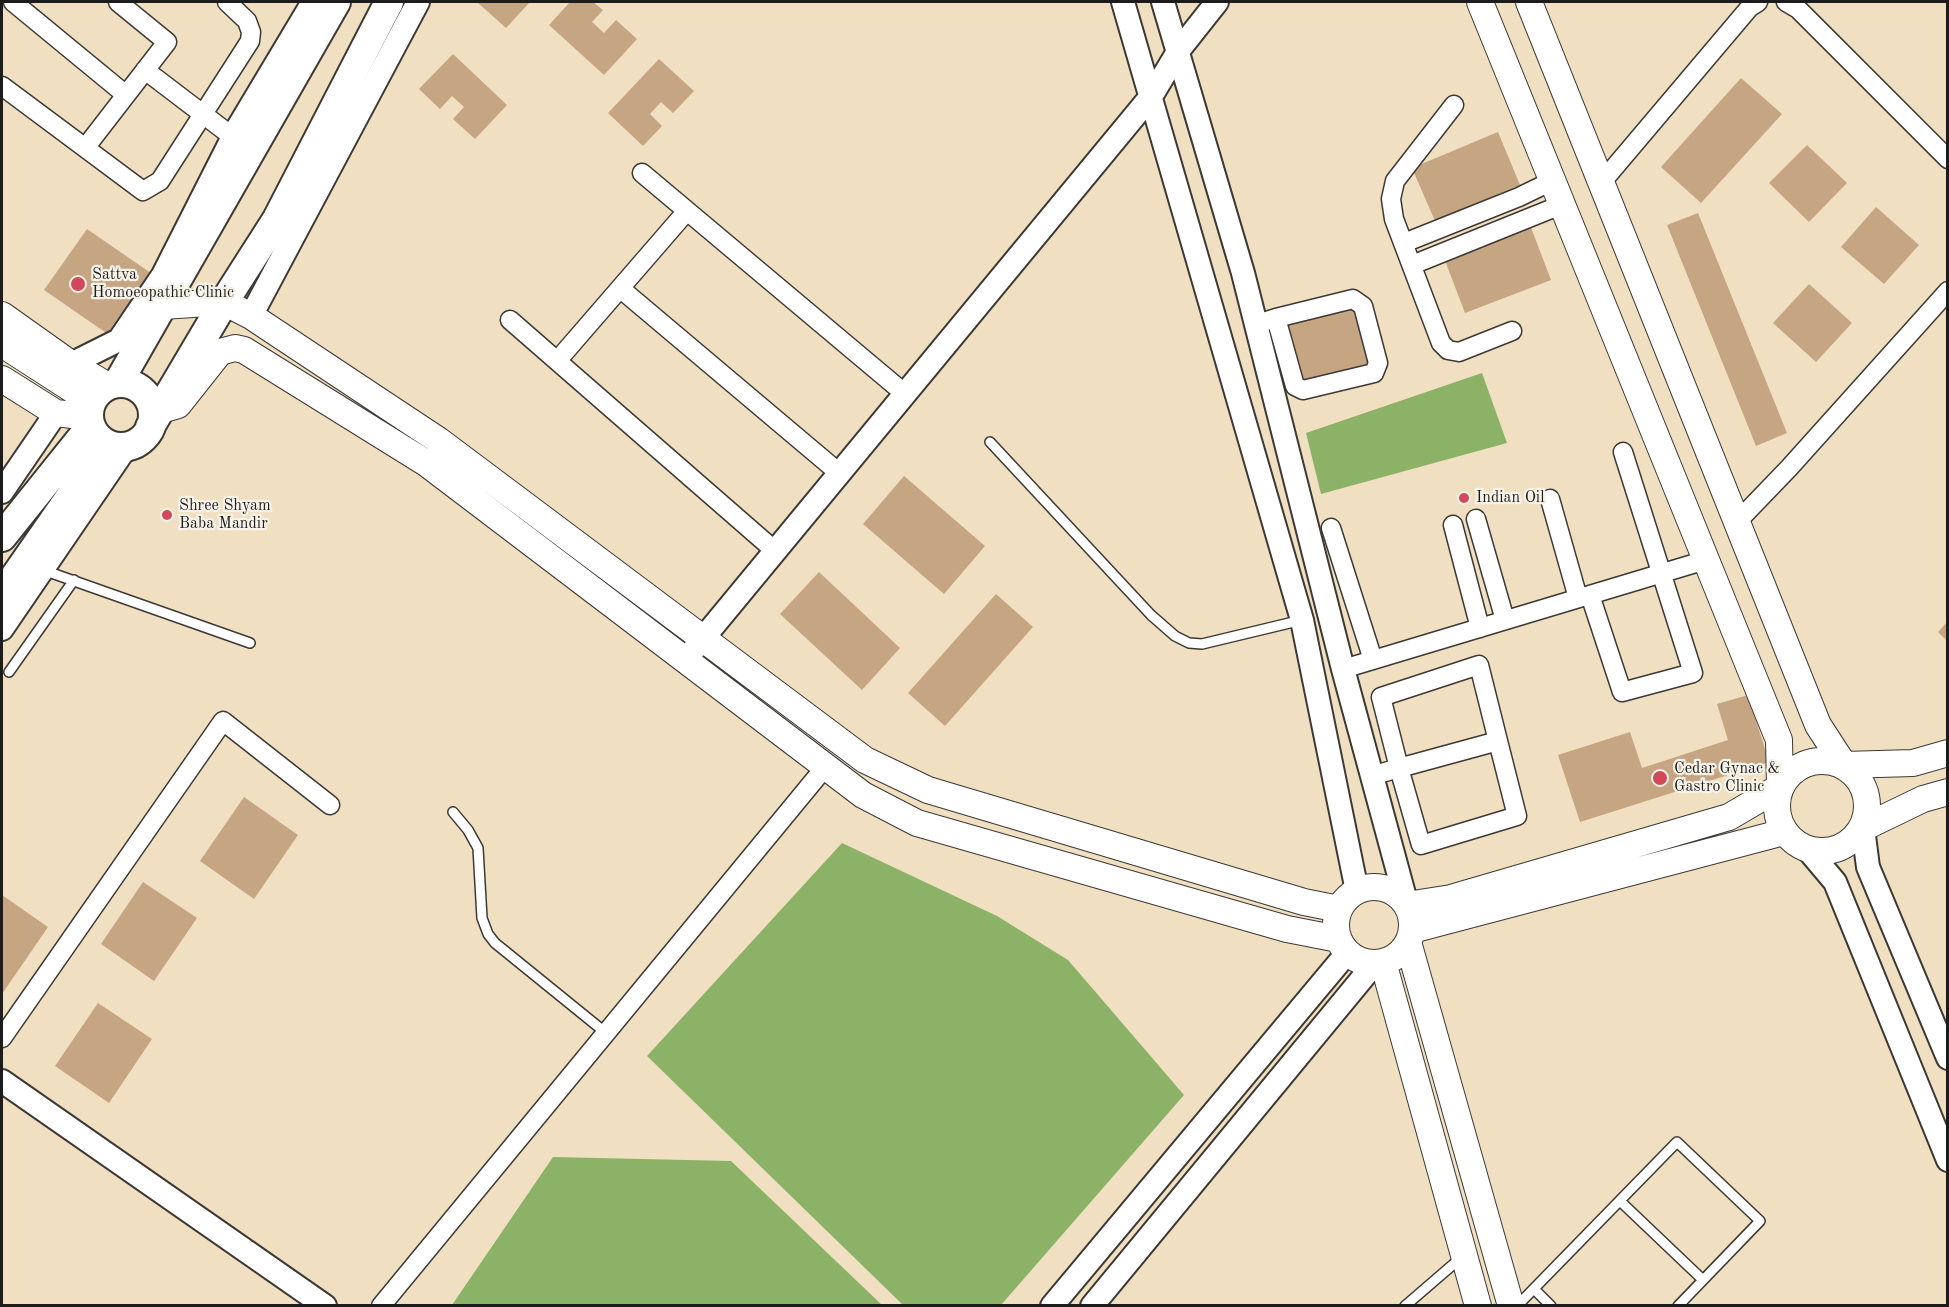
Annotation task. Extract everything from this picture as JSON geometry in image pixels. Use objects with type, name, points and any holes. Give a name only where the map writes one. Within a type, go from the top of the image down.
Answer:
[{"type":"main road","points":[[2,595],[105,415],[318,2]]},
{"type":"main road","points":[[2,344],[105,415],[137,443],[156,419],[224,302],[277,219],[390,2]]},
{"type":"main road","points":[[1480,2],[1779,740],[1780,787],[1776,802],[1777,818],[1784,832],[1794,843],[1808,850],[1824,851],[1839,848],[1863,828],[1923,799],[1947,792]]},
{"type":"main road","points":[[1529,2],[1818,725],[1844,765],[1863,787],[1867,801],[1863,828]]},
{"type":"main road","points":[[162,306],[224,302],[251,316],[438,440],[703,636],[865,760],[928,790],[1293,899],[1339,909]]},
{"type":"main road","points":[[2,315],[71,364],[105,415]]},
{"type":"main road","points":[[156,419],[177,405],[220,352],[235,348],[244,350],[426,463],[862,795],[917,823],[1342,946],[1356,959],[1379,962],[1397,955],[1409,926],[1451,898],[1729,817],[1780,787],[1789,774],[1801,765],[1815,761],[1844,765],[1913,763],[1947,753]]},
{"type":"main road","points":[[2,379],[56,413],[105,415]]},
{"type":"main road","points":[[2,537],[105,415],[134,386],[147,396],[156,419]]},
{"type":"main road","points":[[1409,926],[1784,832]]},
{"type":"main road","points":[[1342,946],[1335,922],[1346,898],[1369,887],[1382,887],[1396,894],[1409,926],[1510,1305]]},
{"type":"main road","points":[[1379,962],[1478,1305]]},
{"type":"street","points":[[2,8],[7,2]]},
{"type":"street","points":[[12,2],[126,95]]},
{"type":"street","points":[[85,148],[167,42],[120,2]]},
{"type":"street","points":[[2,86],[143,191],[160,181],[250,41],[251,32],[248,21],[227,2]]},
{"type":"street","points":[[71,364],[119,340],[163,275],[232,137],[318,2]]},
{"type":"street","points":[[251,316],[418,2]]},
{"type":"street","points":[[1123,2],[1152,94],[1302,620],[1357,891]]},
{"type":"street","points":[[1163,2],[1266,321],[1343,669],[1409,926]]},
{"type":"street","points":[[686,660],[703,636],[838,472],[1152,94],[1179,50],[1217,2]]},
{"type":"street","points":[[1602,182],[1750,7],[1758,2]]},
{"type":"street","points":[[1786,2],[1798,9],[1947,159]]},
{"type":"street","points":[[145,70],[232,137]]},
{"type":"street","points":[[1454,105],[1395,181],[1391,199],[1394,219],[1441,343],[1448,350],[1459,352],[1512,331]]},
{"type":"street","points":[[642,173],[904,393]]},
{"type":"street","points":[[1404,243],[1519,197],[1552,181]]},
{"type":"street","points":[[1412,265],[1561,205]]},
{"type":"street","points":[[557,361],[686,212]]},
{"type":"street","points":[[621,289],[838,472]]},
{"type":"street","points":[[1736,523],[1789,468],[1947,291]]},
{"type":"street","points":[[1353,298],[1363,306],[1378,363],[1374,373],[1303,390],[1295,386],[1266,321],[1353,298]]},
{"type":"street","points":[[510,320],[774,550]]},
{"type":"street","points":[[2,492],[56,413]]},
{"type":"street","points":[[2,629],[43,570],[105,415]]},
{"type":"street","points":[[1550,499],[1584,597],[1622,692],[1693,673],[1623,452]]},
{"type":"street","points":[[1476,519],[1505,620]]},
{"type":"street","points":[[1453,525],[1480,627]]},
{"type":"street","points":[[1331,528],[1373,660]]},
{"type":"street","points":[[1343,669],[1706,560]]},
{"type":"street","points":[[1479,665],[1517,816],[1421,845],[1399,768],[1381,697],[1479,665]]},
{"type":"street","points":[[2,1038],[223,721],[330,805]]},
{"type":"street","points":[[1371,776],[1498,741]]},
{"type":"street","points":[[381,1305],[826,766]]},
{"type":"street","points":[[1863,828],[1868,867],[1947,1058]]},
{"type":"street","points":[[1808,850],[1835,882],[1947,1160]]},
{"type":"street","points":[[1052,1305],[1342,946]]},
{"type":"street","points":[[1092,1305],[1379,962]]},
{"type":"street","points":[[2,1081],[325,1305]]},
{"type":"lane","points":[[990,441],[1151,615],[1175,636],[1189,643],[1202,645],[1302,620]]},
{"type":"lane","points":[[43,570],[250,643]]},
{"type":"lane","points":[[9,672],[74,580]]},
{"type":"lane","points":[[453,812],[468,830],[478,848],[482,918],[488,934],[495,943],[606,1033]]},
{"type":"lane","points":[[1517,1305],[1677,1142],[1760,1221],[1678,1305]]},
{"type":"lane","points":[[1620,1201],[1703,1280]]},
{"type":"lane","points":[[1405,1305],[1464,1255]]},
{"type":"lane","points":[[1534,1288],[1551,1305]]},
{"type":"green space","points":[[1482,373],[1507,443],[1321,494],[1306,433]]},
{"type":"green space","points":[[842,843],[997,916],[1068,960],[1184,1095],[1001,1305],[903,1305],[647,1056]]},
{"type":"green space","points":[[553,1157],[731,1161],[882,1305],[452,1305]]},
{"type":"building","points":[[477,2],[530,2],[506,28]]},
{"type":"building","points":[[570,2],[593,2],[603,10],[592,22],[604,33],[616,20],[637,39],[604,75],[549,25]]},
{"type":"building","points":[[453,54],[507,105],[475,139],[453,119],[464,107],[452,96],[440,109],[419,89]]},
{"type":"building","points":[[659,59],[694,91],[673,113],[661,102],[650,114],[662,126],[643,146],[608,113]]},
{"type":"building","points":[[1741,78],[1782,114],[1701,203],[1661,167]]},
{"type":"building","points":[[1498,132],[1520,185],[1435,221],[1412,168]]},
{"type":"building","points":[[1807,145],[1847,183],[1809,222],[1769,183]]},
{"type":"building","points":[[1876,207],[1919,245],[1884,284],[1841,247]]},
{"type":"building","points":[[1698,213],[1787,433],[1756,446],[1667,225]]},
{"type":"building","points":[[1530,225],[1551,280],[1465,313],[1444,258]]},
{"type":"building","points":[[87,229],[158,278],[115,339],[44,290]]},
{"type":"building","points":[[1809,284],[1852,323],[1816,362],[1773,323]]},
{"type":"building","points":[[1353,305],[1370,366],[1304,385],[1286,324]]},
{"type":"building","points":[[904,476],[985,546],[944,594],[863,524]]},
{"type":"building","points":[[819,572],[900,648],[862,690],[780,614]]},
{"type":"building","points":[[996,594],[1033,627],[945,726],[908,693]]},
{"type":"building","points":[[1948,621],[1948,642],[1938,632]]},
{"type":"building","points":[[1748,695],[1769,762],[1580,822],[1558,755],[1630,732],[1642,768],[1728,740],[1717,704]]},
{"type":"building","points":[[244,797],[298,835],[254,899],[200,861]]},
{"type":"building","points":[[143,882],[197,918],[154,981],[101,944]]},
{"type":"building","points":[[2,895],[48,927],[2,994]]},
{"type":"building","points":[[98,1003],[152,1039],[109,1103],[55,1066]]},
{"type":"place","name":"Sattva Homoeopathic Clinic","points":[[78,284]]},
{"type":"place","name":"Indian Oil","points":[[1464,498]]},
{"type":"place","name":"Shree Shyam Baba Mandir","points":[[167,515]]},
{"type":"place","name":"Cedar Gynac & Gastro Clinic","points":[[1660,778]]}]
